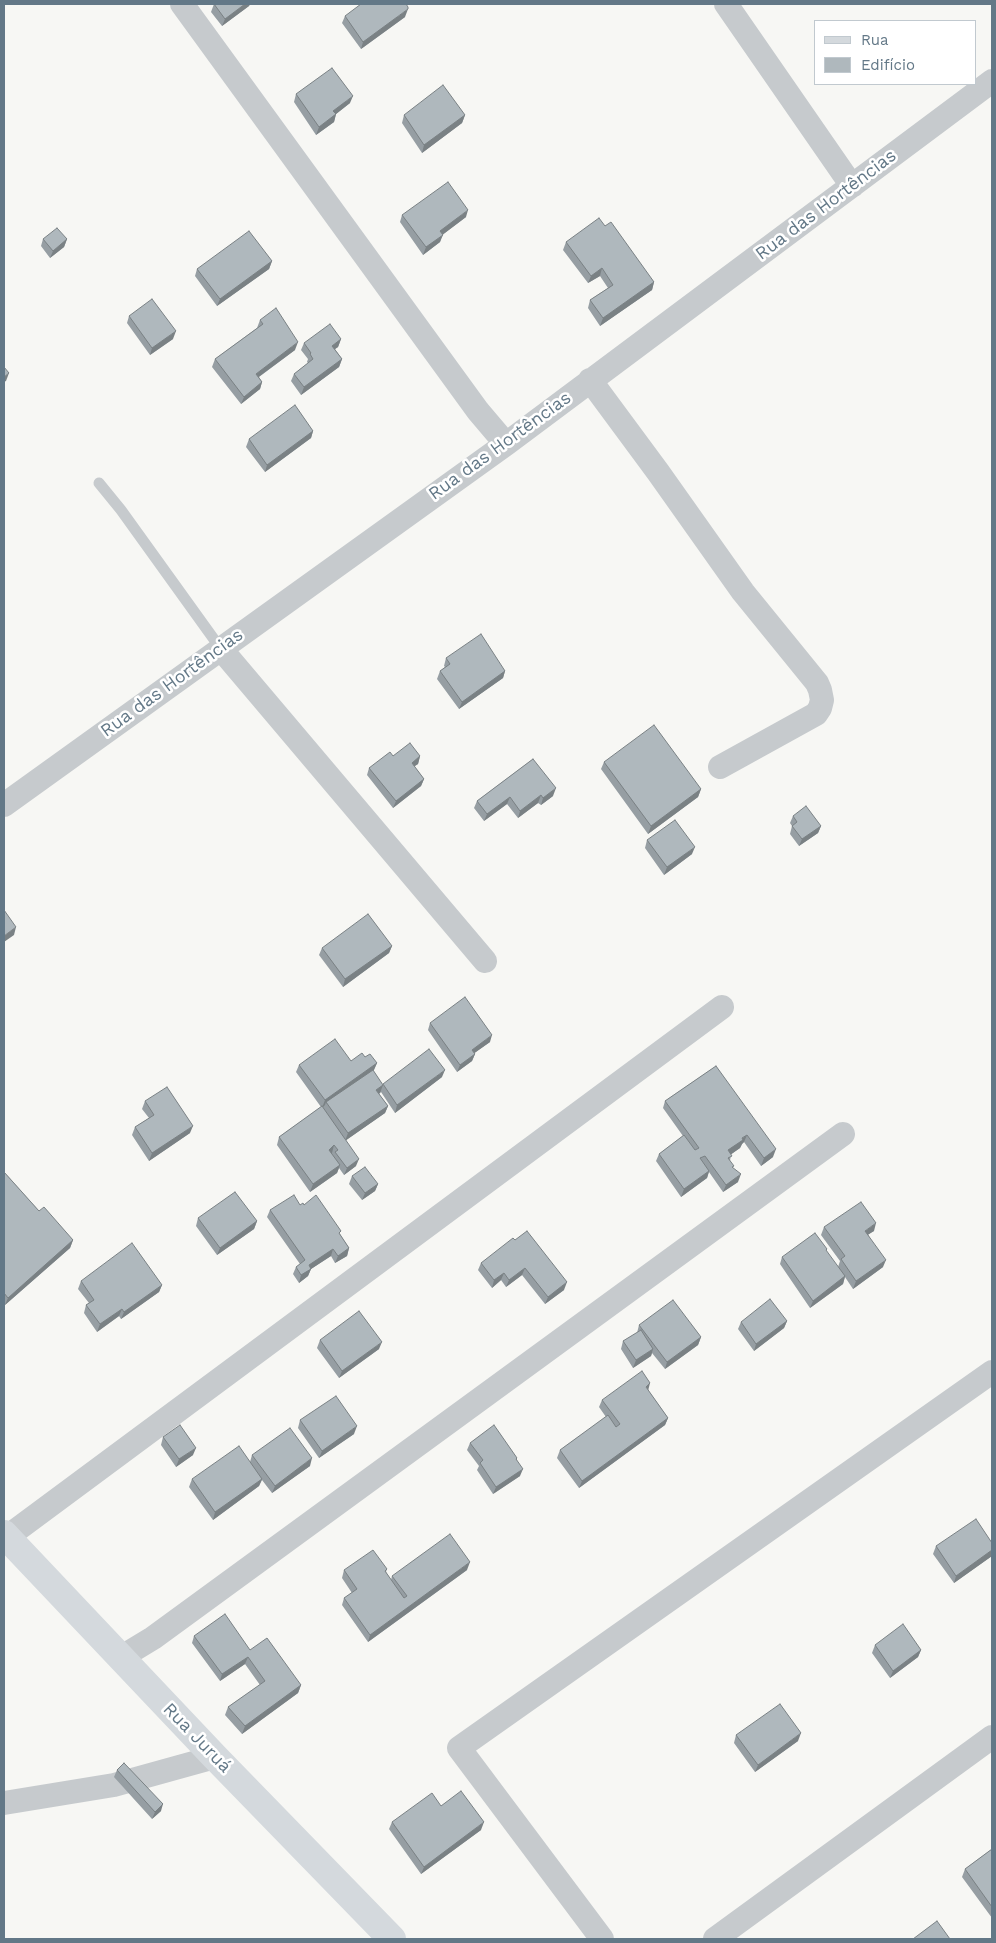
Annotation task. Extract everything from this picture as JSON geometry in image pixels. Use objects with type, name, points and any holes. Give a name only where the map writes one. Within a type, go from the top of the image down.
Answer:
[{"type":"street","points":[[182,4],[478,410],[506,444]]},
{"type":"street","points":[[726,4],[852,186]]},
{"type":"street","name":"Rua das Hortências","points":[[4,805],[506,444],[992,81]]},
{"type":"street","points":[[590,380],[743,592],[817,683],[820,690],[822,700],[816,714],[720,767]]},
{"type":"street","points":[[220,649],[485,961]]},
{"type":"street","points":[[5,1535],[722,1007]]},
{"type":"street","points":[[120,1658],[153,1638],[843,1134]]},
{"type":"street","points":[[602,1939],[459,1748],[992,1372]]},
{"type":"street","name":"Rua Juruá","points":[[5,1535],[120,1658],[392,1939]]},
{"type":"street","points":[[715,1939],[992,1737]]},
{"type":"street","points":[[4,1803],[114,1785],[216,1757]]},
{"type":"lane","points":[[99,483],[122,510],[220,649]]},
{"type":"building","points":[[214,4],[245,4],[225,19]]},
{"type":"building","points":[[361,4],[406,4],[408,9],[363,42],[345,16]]},
{"type":"building","points":[[332,68],[353,96],[333,111],[336,114],[319,127],[296,94]]},
{"type":"building","points":[[443,85],[465,115],[424,145],[404,115]]},
{"type":"building","points":[[448,182],[468,210],[440,231],[443,235],[426,247],[402,215]]},
{"type":"building","points":[[599,218],[605,226],[611,222],[654,282],[603,318],[590,300],[613,285],[602,268],[591,276],[566,242]]},
{"type":"building","points":[[57,228],[67,239],[53,251],[43,239]]},
{"type":"building","points":[[249,231],[272,261],[220,299],[197,269]]},
{"type":"building","points":[[152,299],[176,331],[152,348],[129,316]]},
{"type":"building","points":[[276,308],[298,342],[256,374],[262,382],[244,397],[215,359],[263,324],[260,320]]},
{"type":"building","points":[[330,324],[341,339],[332,346],[342,359],[304,387],[294,374],[313,359],[304,343]]},
{"type":"building","points":[[4,367],[9,373],[4,377]]},
{"type":"building","points":[[295,405],[313,431],[267,465],[249,439]]},
{"type":"building","points":[[481,634],[505,671],[462,702],[440,671],[450,664],[446,658]]},
{"type":"building","points":[[654,725],[701,789],[651,826],[604,762]]},
{"type":"building","points":[[410,743],[420,756],[412,763],[424,779],[396,801],[369,768],[390,752],[393,756]]},
{"type":"building","points":[[533,759],[556,788],[543,798],[541,795],[520,811],[510,797],[487,814],[477,801]]},
{"type":"building","points":[[806,806],[821,826],[802,839],[792,826],[797,822],[793,816]]},
{"type":"building","points":[[675,820],[695,847],[667,867],[647,840]]},
{"type":"building","points":[[4,910],[16,927],[4,936]]},
{"type":"building","points":[[368,914],[392,946],[345,979],[322,948]]},
{"type":"building","points":[[465,997],[492,1035],[472,1050],[475,1054],[460,1065],[430,1023]]},
{"type":"building","points":[[335,1039],[351,1061],[362,1053],[365,1057],[370,1054],[377,1063],[325,1100],[299,1065]]},
{"type":"building","points":[[429,1049],[445,1070],[397,1105],[383,1084]]},
{"type":"building","points":[[716,1066],[776,1149],[764,1158],[747,1135],[728,1150],[732,1156],[728,1158],[734,1166],[732,1167],[741,1174],[726,1185],[705,1156],[700,1158],[709,1171],[684,1189],[659,1154],[684,1135],[695,1150],[699,1148],[665,1101]]},
{"type":"building","points":[[373,1070],[383,1085],[376,1090],[388,1106],[348,1133],[326,1102]]},
{"type":"building","points":[[167,1087],[193,1126],[152,1153],[135,1127],[154,1115],[145,1101]]},
{"type":"building","points":[[322,1106],[359,1159],[347,1168],[335,1152],[338,1150],[334,1145],[329,1150],[340,1165],[313,1184],[279,1137]]},
{"type":"building","points":[[365,1167],[378,1184],[365,1193],[352,1176]]},
{"type":"building","points":[[4,1172],[39,1211],[44,1207],[73,1240],[8,1298],[4,1293]]},
{"type":"building","points":[[235,1192],[257,1221],[220,1248],[198,1218]]},
{"type":"building","points":[[294,1195],[300,1205],[303,1203],[304,1205],[316,1195],[341,1231],[339,1233],[349,1248],[338,1256],[333,1249],[309,1265],[311,1269],[301,1275],[296,1267],[305,1260],[270,1210]]},
{"type":"building","points":[[861,1202],[876,1223],[865,1231],[886,1260],[856,1281],[841,1259],[845,1256],[824,1227]]},
{"type":"building","points":[[527,1231],[567,1282],[548,1297],[525,1268],[509,1280],[504,1273],[494,1280],[481,1263],[513,1238],[515,1240]]},
{"type":"building","points":[[815,1233],[845,1276],[813,1301],[782,1257]]},
{"type":"building","points":[[132,1243],[162,1285],[124,1312],[122,1309],[100,1324],[86,1305],[94,1300],[81,1281]]},
{"type":"building","points":[[770,1299],[787,1321],[756,1344],[741,1322]]},
{"type":"building","points":[[673,1300],[701,1337],[667,1362],[639,1325]]},
{"type":"building","points":[[359,1311],[382,1342],[342,1371],[320,1340]]},
{"type":"building","points":[[641,1330],[653,1349],[636,1360],[623,1341]]},
{"type":"building","points":[[642,1371],[650,1383],[646,1387],[668,1418],[582,1481],[560,1450],[608,1415],[616,1427],[620,1424],[602,1400]]},
{"type":"building","points":[[336,1396],[357,1426],[322,1451],[300,1420]]},
{"type":"building","points":[[180,1425],[196,1448],[179,1459],[163,1437]]},
{"type":"building","points":[[494,1425],[523,1469],[496,1487],[480,1463],[483,1460],[470,1443]]},
{"type":"building","points":[[290,1428],[312,1458],[275,1486],[252,1455]]},
{"type":"building","points":[[239,1446],[262,1479],[215,1512],[192,1479]]},
{"type":"building","points":[[976,1519],[992,1543],[992,1550],[956,1576],[936,1546]]},
{"type":"building","points":[[450,1534],[470,1562],[370,1635],[344,1598],[357,1589],[344,1570],[373,1550],[404,1598],[407,1596],[392,1576]]},
{"type":"building","points":[[225,1614],[250,1650],[267,1638],[301,1685],[245,1726],[228,1707],[265,1681],[248,1657],[222,1674],[194,1636]]},
{"type":"building","points":[[903,1624],[921,1650],[893,1671],[875,1645]]},
{"type":"building","points":[[780,1704],[801,1733],[758,1765],[736,1735]]},
{"type":"building","points":[[124,1763],[163,1804],[155,1812],[117,1770]]},
{"type":"building","points":[[461,1791],[484,1822],[424,1867],[392,1822],[432,1793],[441,1806]]},
{"type":"building","points":[[992,1849],[992,1907],[965,1869]]},
{"type":"building","points":[[937,1921],[950,1939],[913,1939]]}]
